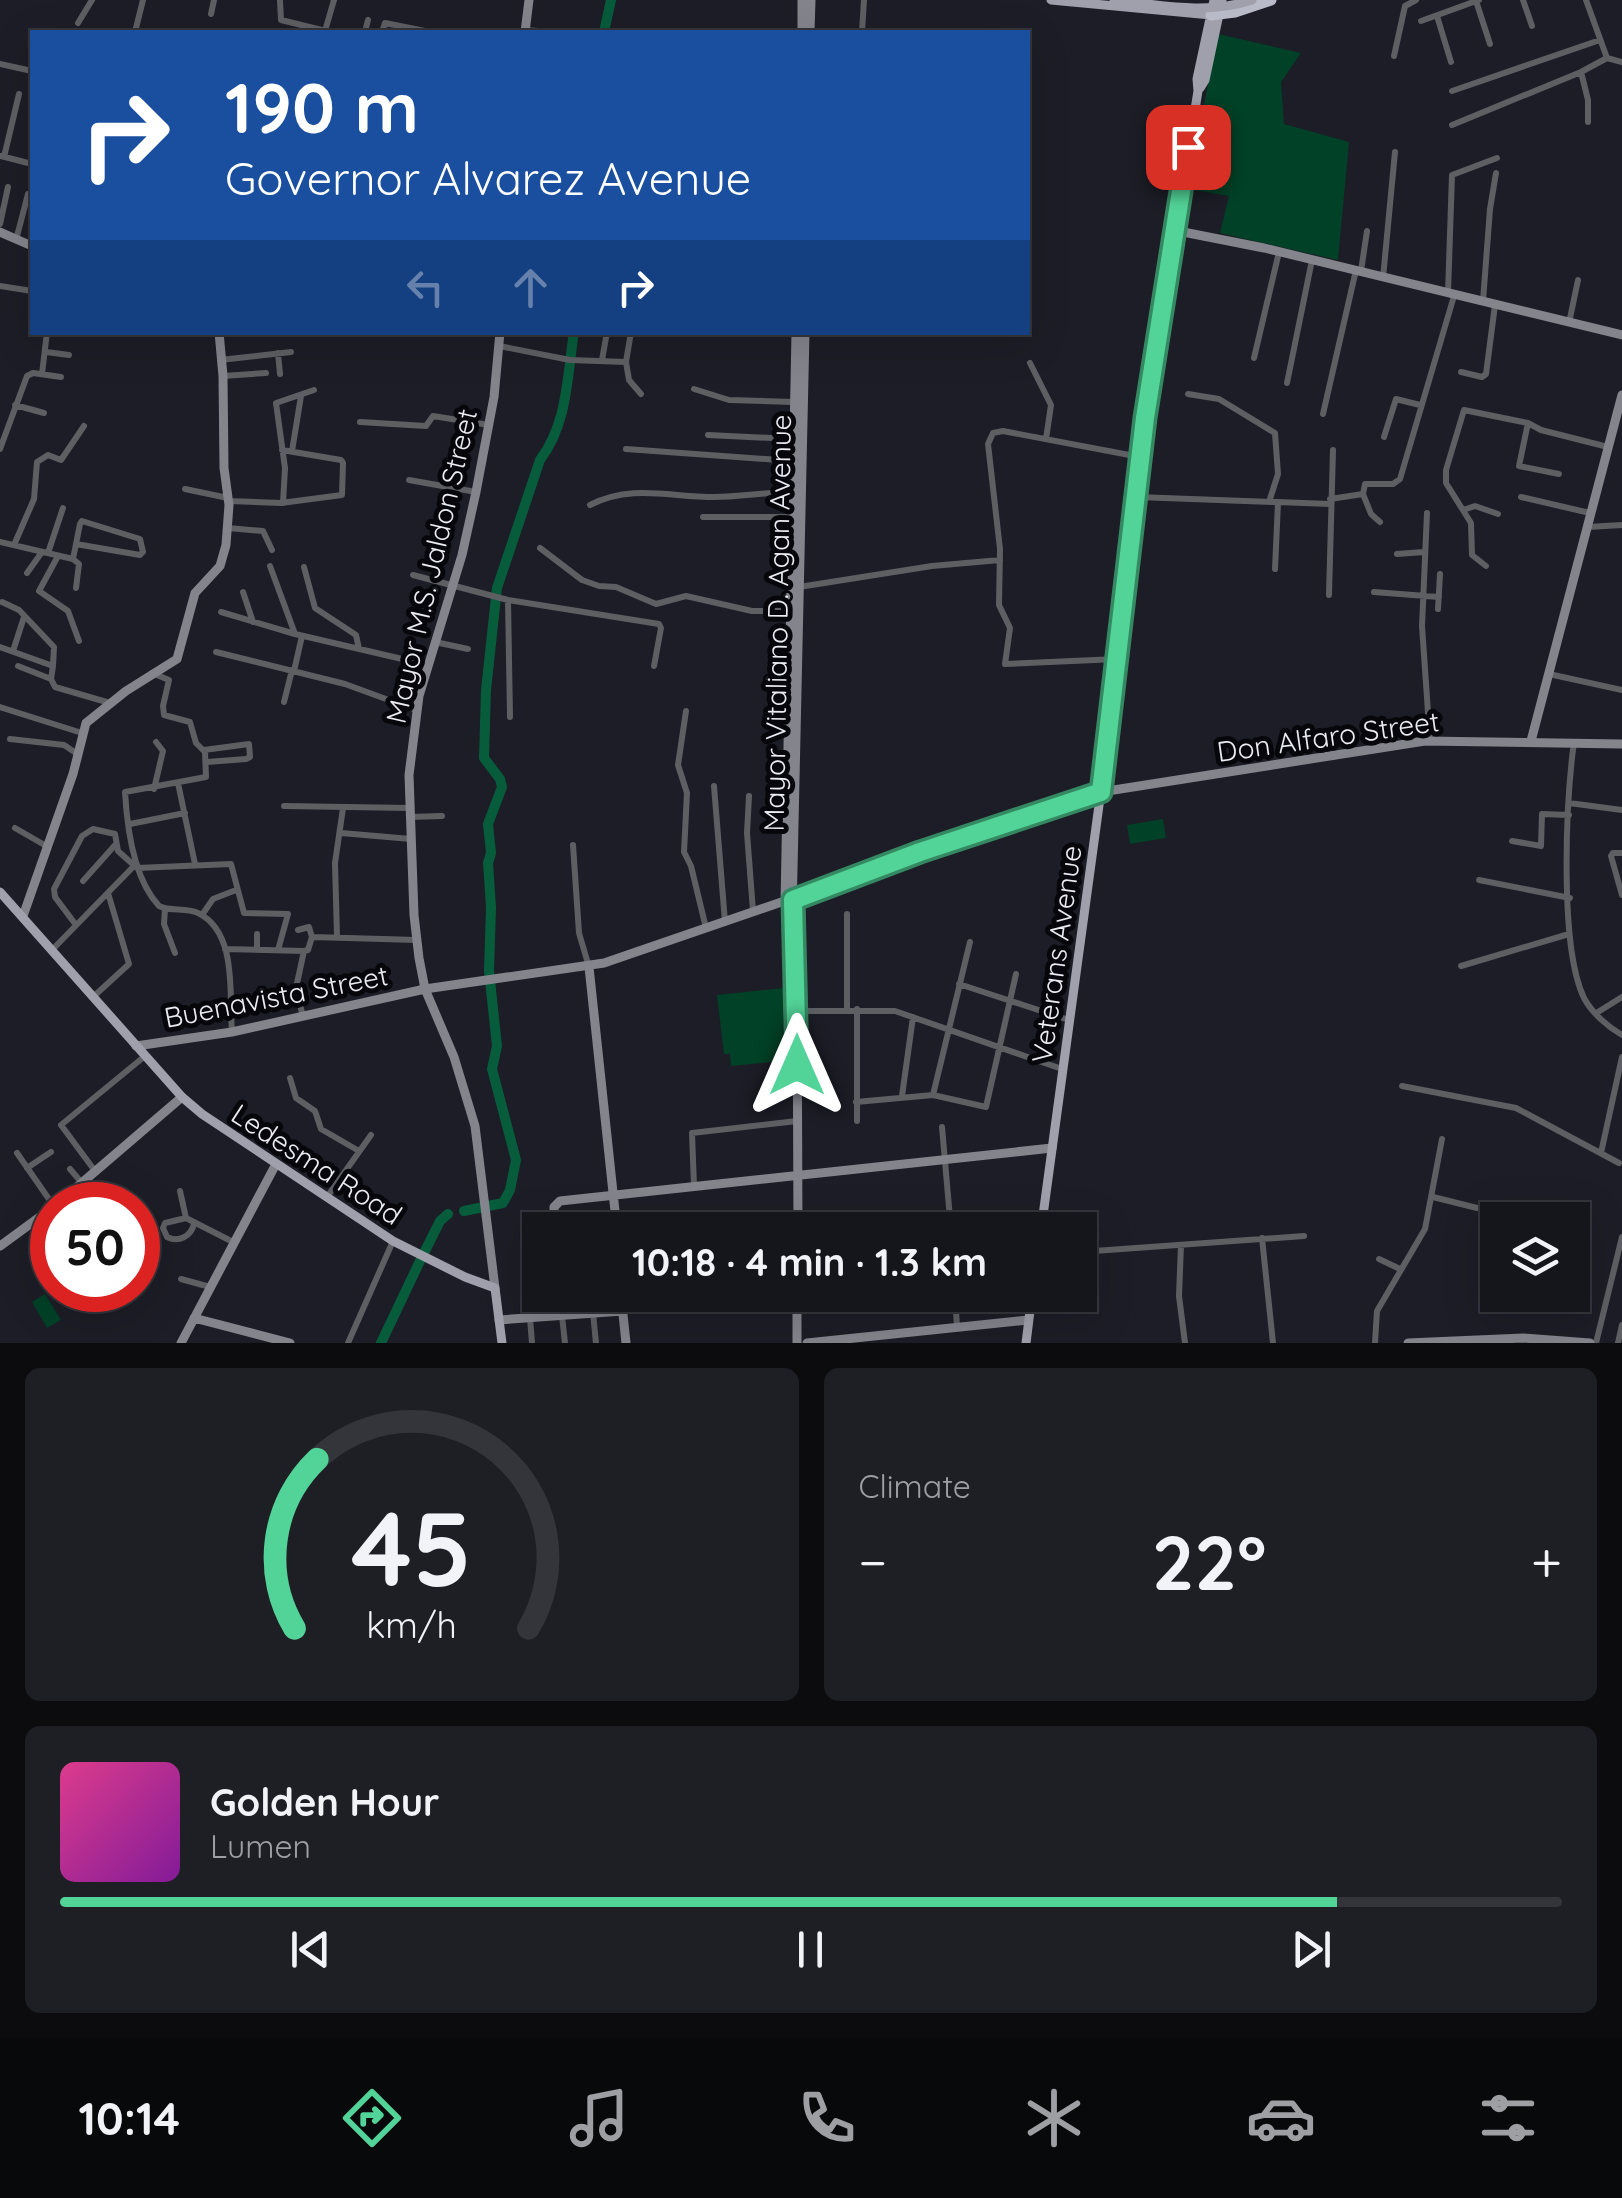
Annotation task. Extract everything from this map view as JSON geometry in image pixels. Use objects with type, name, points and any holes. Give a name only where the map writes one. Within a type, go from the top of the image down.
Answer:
[{"type":"highway","points":[[1215,15],[1250,2],[1271,0]]},
{"type":"main road","points":[[802,0],[802,30]]},
{"type":"main road","points":[[810,30],[811,0]]},
{"type":"main road","points":[[1051,0],[1202,9],[1250,2]]},
{"type":"main road","points":[[1176,0],[1233,0]]},
{"type":"main road","points":[[1186,13],[1187,0]]},
{"type":"main road","points":[[1214,0],[1215,15]]},
{"type":"main road","points":[[1215,15],[1222,0]]},
{"type":"main road","points":[[525,30],[530,2]]},
{"type":"main road","points":[[1120,2],[1215,15]]},
{"type":"main road","name":"Veterans Avenue","points":[[1043,1212],[1101,792],[1140,457],[1197,79],[1215,15]]},
{"type":"main road","points":[[0,228],[30,245]]},
{"type":"main road","points":[[1174,230],[1622,335]]},
{"type":"main road","points":[[23,916],[79,755],[86,723],[180,654],[194,597],[220,566],[228,528],[228,500],[219,335]]},
{"type":"main road","name":"Mayor M.S. Jaldon Street","points":[[495,1288],[470,1104],[425,989],[417,940],[410,762],[416,710],[476,492],[500,335]]},
{"type":"main road","name":"Mayor Vitaliano D. Agan Avenue","points":[[796,335],[799,376],[789,901],[797,1011],[798,1212]]},
{"type":"main road","name":"Mayor Vitaliano D. Agan Avenue","points":[[793,614],[799,587],[792,492],[793,402],[805,335]]},
{"type":"main road","points":[[1530,740],[1608,447],[1617,432],[1622,395]]},
{"type":"main road","name":"Don Alfaro Street","points":[[753,912],[1101,792],[1430,741],[1622,744]]},
{"type":"main road","name":"Ledesma Road","points":[[0,892],[182,1097],[392,1242],[495,1288]]},
{"type":"main road","name":"Buenavista Street","points":[[136,1046],[232,1032],[425,989],[590,967],[753,912]]},
{"type":"main road","points":[[590,967],[617,1212]]},
{"type":"main road","points":[[84,1182],[182,1097]]},
{"type":"main road","points":[[556,1212],[557,1203],[1052,1148]]},
{"type":"main road","points":[[180,1343],[276,1164]]},
{"type":"main road","points":[[0,1246],[30,1225]]},
{"type":"main road","points":[[495,1288],[502,1343]]},
{"type":"main road","points":[[556,1312],[557,1316]]},
{"type":"main road","points":[[500,1320],[612,1312]]},
{"type":"main road","points":[[622,1312],[626,1343]]},
{"type":"main road","points":[[797,1312],[797,1343]]},
{"type":"main road","points":[[1026,1343],[1029,1312]]},
{"type":"main road","points":[[194,1318],[290,1343]]},
{"type":"main road","points":[[807,1343],[1028,1320]]},
{"type":"main road","points":[[1408,1343],[1542,1339],[1593,1343]]},
{"type":"street","points":[[78,23],[92,0]]},
{"type":"street","points":[[134,30],[142,0]]},
{"type":"street","points":[[211,14],[214,0]]},
{"type":"street","points":[[280,0],[281,20],[320,30]]},
{"type":"street","points":[[328,30],[334,0]]},
{"type":"street","points":[[862,30],[864,0]]},
{"type":"street","points":[[1394,56],[1404,6],[1416,0]]},
{"type":"street","points":[[1422,21],[1478,0],[1490,44]]},
{"type":"street","points":[[1523,0],[1532,26]]},
{"type":"street","points":[[1586,0],[1606,58]]},
{"type":"street","points":[[1436,15],[1451,62]]},
{"type":"street","points":[[366,30],[368,20]]},
{"type":"street","points":[[383,30],[386,23],[420,30]]},
{"type":"street","points":[[1452,92],[1600,40]]},
{"type":"street","points":[[1452,125],[1606,58],[1622,62]]},
{"type":"street","points":[[0,64],[30,71]]},
{"type":"street","points":[[1581,72],[1588,100],[1588,122]]},
{"type":"street","points":[[20,94],[2,156],[30,163]]},
{"type":"street","points":[[1383,278],[1396,152]]},
{"type":"street","points":[[1380,522],[1363,494],[1365,484],[1393,484],[1400,479],[1451,295],[1452,174],[1497,158]]},
{"type":"street","points":[[1482,302],[1496,173]]},
{"type":"street","points":[[0,228],[8,187]]},
{"type":"street","points":[[16,240],[28,194]]},
{"type":"street","points":[[1323,414],[1367,231]]},
{"type":"street","points":[[1254,358],[1279,252]]},
{"type":"street","points":[[1287,383],[1312,260]]},
{"type":"street","points":[[1569,323],[1578,280]]},
{"type":"street","points":[[0,286],[30,291]]},
{"type":"street","points":[[1461,372],[1486,374],[1495,305]]},
{"type":"street","points":[[42,374],[47,335]]},
{"type":"street","points":[[602,360],[606,335]]},
{"type":"street","points":[[630,335],[626,362],[629,380],[642,394]]},
{"type":"street","points":[[499,346],[572,360],[626,362]]},
{"type":"street","points":[[45,352],[69,355]]},
{"type":"street","points":[[220,360],[291,352]]},
{"type":"street","points":[[278,354],[280,374]]},
{"type":"street","points":[[1030,363],[1051,404],[1046,439]]},
{"type":"street","points":[[223,376],[266,373]]},
{"type":"street","points":[[0,449],[29,374],[62,377]]},
{"type":"street","points":[[694,389],[729,400],[793,402]]},
{"type":"street","points":[[287,450],[276,402],[314,390]]},
{"type":"street","points":[[1188,394],[1219,399],[1275,433],[1275,569]]},
{"type":"street","points":[[283,502],[287,450],[301,396]]},
{"type":"street","points":[[1384,437],[1396,398],[1420,405]]},
{"type":"street","points":[[15,405],[44,413]]},
{"type":"street","points":[[1486,566],[1472,555],[1471,522],[1448,490],[1446,470],[1462,412],[1472,410],[1528,423],[1608,447]]},
{"type":"street","points":[[360,422],[426,426],[433,416],[489,425]]},
{"type":"street","points":[[1528,423],[1519,466],[1558,474]]},
{"type":"street","points":[[14,545],[31,509],[38,462],[48,455],[60,460],[84,426]]},
{"type":"street","points":[[1117,658],[1005,664],[1010,628],[998,605],[1000,560],[990,437],[1003,431],[1140,457]]},
{"type":"street","points":[[708,434],[793,439]]},
{"type":"street","points":[[626,449],[793,461]]},
{"type":"street","points":[[185,488],[228,500],[283,502],[342,496],[342,461],[287,450]]},
{"type":"street","points":[[1329,595],[1333,450]]},
{"type":"street","points":[[409,480],[476,492]]},
{"type":"street","points":[[590,505],[617,494],[641,491],[717,497],[792,492]]},
{"type":"street","points":[[1137,497],[1273,503],[1330,502],[1363,494]]},
{"type":"street","points":[[1521,496],[1590,514]]},
{"type":"street","points":[[1463,510],[1476,506],[1498,514]]},
{"type":"street","points":[[27,573],[45,552],[63,508]]},
{"type":"street","points":[[1428,514],[1422,595],[1430,741]]},
{"type":"street","points":[[703,517],[796,518]]},
{"type":"street","points":[[72,558],[80,524],[84,521],[140,539],[142,552],[76,544]]},
{"type":"street","points":[[1586,528],[1622,525]]},
{"type":"street","points":[[228,528],[263,531],[272,550]]},
{"type":"street","points":[[0,542],[72,558],[79,564],[76,588]]},
{"type":"street","points":[[540,548],[582,580],[616,587],[656,604],[686,596],[752,611],[793,614]]},
{"type":"street","points":[[1397,554],[1424,552]]},
{"type":"street","points":[[58,556],[40,591],[68,612],[79,641]]},
{"type":"street","points":[[799,587],[1000,560]]},
{"type":"street","points":[[270,566],[299,635],[284,702]]},
{"type":"street","points":[[304,566],[315,608],[356,635],[359,649]]},
{"type":"street","points":[[1438,609],[1440,574]]},
{"type":"street","points":[[414,575],[508,600],[659,624],[654,666]]},
{"type":"street","points":[[242,592],[253,622]]},
{"type":"street","points":[[1374,592],[1438,596]]},
{"type":"street","points":[[508,600],[510,717]]},
{"type":"street","points":[[1,604],[24,615],[54,647],[51,679],[55,687],[110,703]]},
{"type":"street","points":[[221,612],[428,665]]},
{"type":"street","points":[[13,651],[24,615]]},
{"type":"street","points":[[435,642],[468,648]]},
{"type":"street","points":[[0,647],[53,666]]},
{"type":"street","points":[[216,652],[360,689],[416,710]]},
{"type":"street","points":[[18,666],[51,679]]},
{"type":"street","points":[[152,673],[169,680],[163,706],[165,717],[190,722],[196,743],[204,750],[206,777],[125,792],[136,867],[151,898],[164,909],[186,909],[211,923],[225,949],[232,1032]]},
{"type":"street","points":[[1549,674],[1622,690]]},
{"type":"street","points":[[0,707],[82,733]]},
{"type":"street","points":[[686,711],[678,765],[687,793],[684,852],[706,928]]},
{"type":"street","points":[[10,739],[66,746],[79,755]]},
{"type":"street","points":[[154,789],[163,751],[156,742]]},
{"type":"street","points":[[1574,742],[1569,803],[1568,934],[1584,998],[1606,1026],[1622,1036]]},
{"type":"street","points":[[204,750],[249,744],[250,757],[246,759],[207,762]]},
{"type":"street","points":[[178,783],[195,864]]},
{"type":"street","points":[[714,786],[725,922]]},
{"type":"street","points":[[749,796],[747,832],[753,912]]},
{"type":"street","points":[[1569,803],[1622,810]]},
{"type":"street","points":[[284,806],[442,816]]},
{"type":"street","points":[[338,936],[335,861],[343,808]]},
{"type":"street","points":[[76,925],[55,897],[56,886],[85,832],[93,829],[115,834],[130,823],[185,813]]},
{"type":"street","points":[[1512,841],[1541,846],[1542,814],[1569,815]]},
{"type":"street","points":[[15,828],[48,847]]},
{"type":"street","points":[[115,834],[120,853],[136,867]]},
{"type":"street","points":[[340,834],[411,839]]},
{"type":"street","points":[[84,881],[117,844]]},
{"type":"street","points":[[573,845],[579,933],[590,967]]},
{"type":"street","points":[[1622,854],[1612,852],[1611,856],[1622,896]]},
{"type":"street","points":[[52,950],[136,867],[195,864],[231,864],[245,914],[288,914],[278,950]]},
{"type":"street","points":[[1478,880],[1570,898]]},
{"type":"street","points":[[202,915],[213,898],[236,890]]},
{"type":"street","points":[[93,998],[130,964],[108,893]]},
{"type":"street","points":[[164,909],[164,924],[175,953]]},
{"type":"street","points":[[846,914],[847,1009]]},
{"type":"street","points":[[225,949],[308,950],[312,937],[309,927],[298,930]]},
{"type":"street","points":[[257,934],[257,949]]},
{"type":"street","points":[[1461,966],[1568,934]]},
{"type":"street","points":[[312,937],[417,940]]},
{"type":"street","points":[[933,1095],[970,942]]},
{"type":"street","points":[[304,951],[296,988],[304,1016]]},
{"type":"street","points":[[856,1102],[933,1095],[986,1107],[1016,974]]},
{"type":"street","points":[[960,984],[1069,1020]]},
{"type":"street","points":[[1597,1012],[1622,997]]},
{"type":"street","points":[[856,1009],[857,1121]]},
{"type":"street","points":[[797,1011],[885,1009],[1062,1069]]},
{"type":"street","points":[[902,1096],[913,1017]]},
{"type":"street","points":[[96,1172],[62,1128],[62,1122],[145,1056]]},
{"type":"street","points":[[1601,1153],[1622,1057]]},
{"type":"street","points":[[290,1078],[296,1098],[315,1111],[324,1132],[360,1151]]},
{"type":"street","points":[[1402,1086],[1516,1108],[1620,1163]]},
{"type":"street","points":[[694,1188],[692,1133],[797,1122]]},
{"type":"street","points":[[942,1126],[950,1212]]},
{"type":"street","points":[[327,1197],[371,1134]]},
{"type":"street","points":[[1376,1343],[1377,1311],[1425,1229],[1442,1140]]},
{"type":"street","points":[[27,1168],[51,1152]]},
{"type":"street","points":[[17,1153],[39,1182]]},
{"type":"street","points":[[70,1169],[80,1182]]},
{"type":"street","points":[[180,1191],[186,1218],[233,1242]]},
{"type":"street","points":[[1433,1197],[1477,1208]]},
{"type":"street","points":[[186,1218],[165,1223],[162,1228],[167,1238],[184,1238],[194,1224]]},
{"type":"street","points":[[1097,1251],[1304,1236]]},
{"type":"street","points":[[1262,1238],[1273,1343]]},
{"type":"street","points":[[1593,1343],[1622,1238]]},
{"type":"street","points":[[348,1343],[392,1242]]},
{"type":"street","points":[[1181,1244],[1179,1296],[1184,1343]]},
{"type":"street","points":[[1379,1259],[1400,1270]]},
{"type":"street","points":[[181,1279],[210,1287]]},
{"type":"street","points":[[957,1312],[958,1327]]},
{"type":"street","points":[[593,1314],[596,1343]]},
{"type":"street","points":[[557,1316],[564,1343]]},
{"type":"street","points":[[530,1318],[532,1343]]},
{"type":"street","points":[[1618,1343],[1622,1325]]},
{"type":"green space","points":[[1218,34],[1301,53],[1281,82],[1284,124],[1349,142],[1338,260],[1220,233],[1229,196],[1187,189]]},
{"type":"green space","points":[[1163,819],[1166,838],[1130,844],[1127,825]]},
{"type":"green space","points":[[784,988],[783,1061],[731,1066],[730,1054],[724,1054],[717,995]]},
{"type":"green space","points":[[38,1312],[56,1312],[61,1320],[47,1328]]},
{"type":"waterway","points":[[604,30],[611,0]]},
{"type":"waterway","points":[[464,1211],[503,1203],[516,1160],[492,1069],[497,1046],[489,971],[488,824],[502,787],[484,758],[486,690],[497,588],[540,460],[561,415],[574,335]]},
{"type":"waterway","points":[[424,1253],[440,1221],[448,1214]]},
{"type":"waterway","points":[[381,1343],[420,1261]]},
{"type":"route","points":[[797,1065],[793,900],[920,852],[1101,792],[1145,418],[1188,147]]}]
